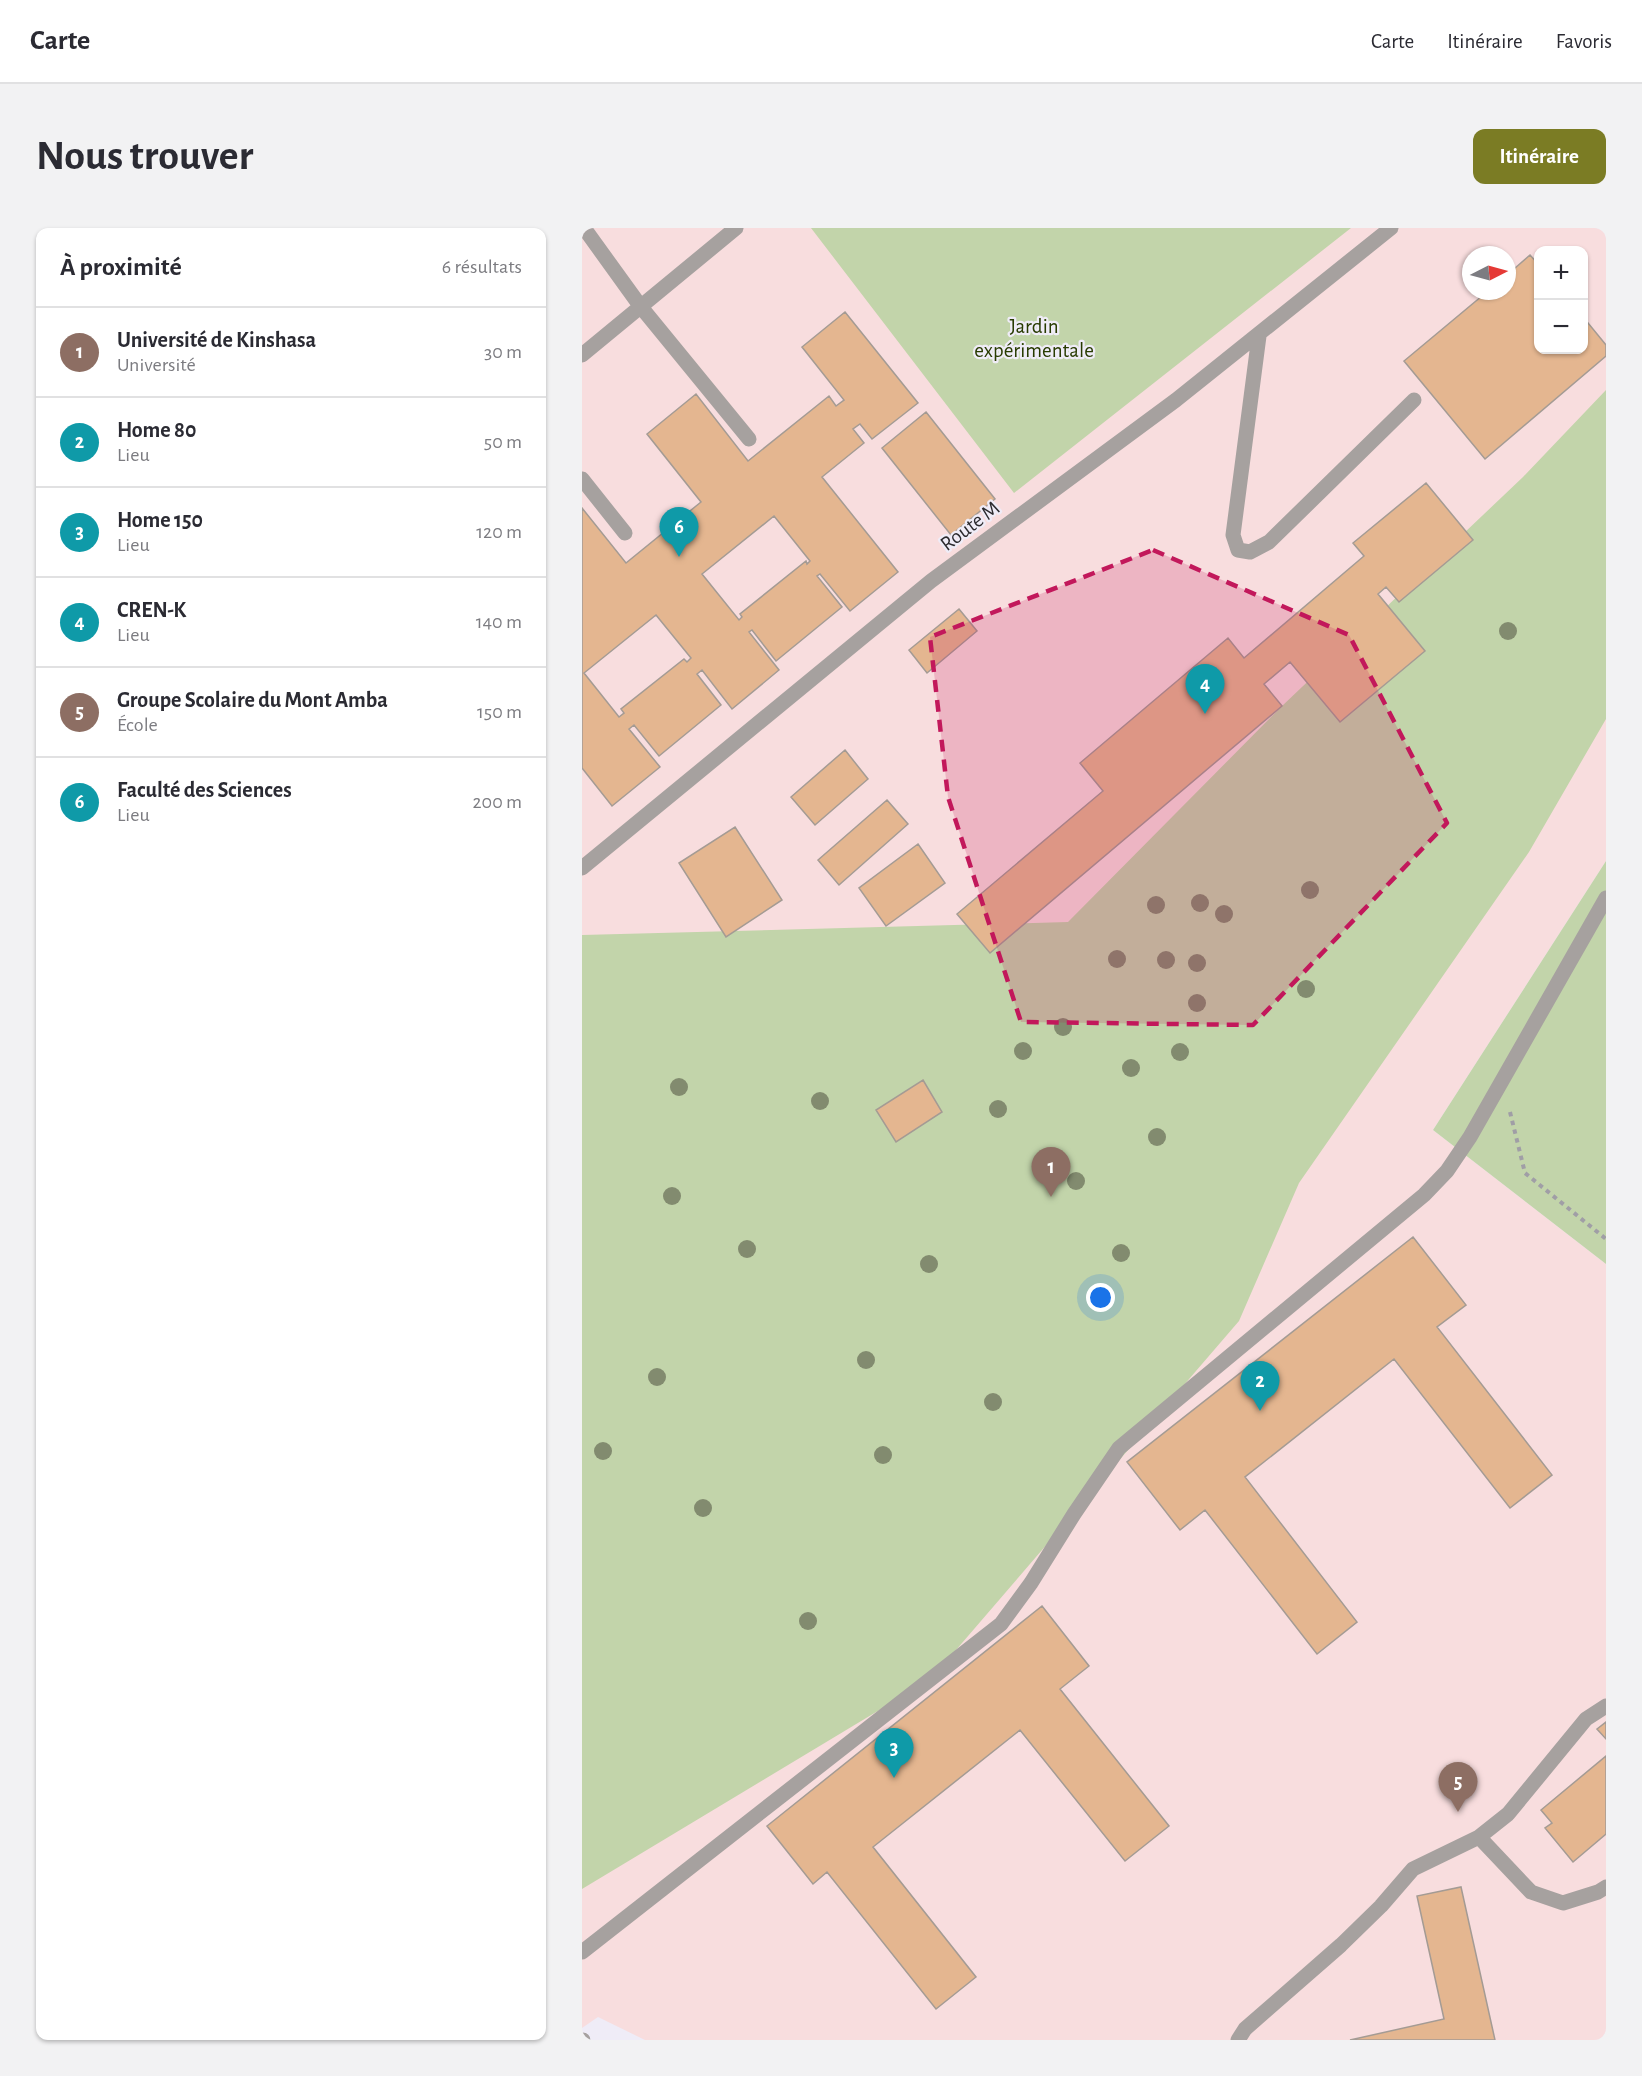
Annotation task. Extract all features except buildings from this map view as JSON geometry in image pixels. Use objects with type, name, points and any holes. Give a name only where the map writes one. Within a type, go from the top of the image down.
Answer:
[{"type":"lane","points":[[584,228],[641,307],[749,439]]},
{"type":"lane","points":[[582,355],[736,228]]},
{"type":"lane","name":"Route M","points":[[582,868],[931,581],[1259,336],[1391,228]]},
{"type":"lane","points":[[1259,336],[1233,536],[1238,550],[1250,552],[1269,542],[1414,400]]},
{"type":"lane","points":[[582,479],[625,533]]},
{"type":"lane","points":[[582,1952],[1001,1624],[1031,1583],[1119,1448],[1424,1195],[1447,1171],[1470,1137],[1606,898]]},
{"type":"lane","points":[[1238,2040],[1245,2029],[1341,1945],[1413,1869],[1479,1837],[1508,1814],[1586,1719],[1606,1706]]},
{"type":"lane","points":[[1479,1837],[1531,1892],[1563,1903],[1598,1892],[1606,1887]]},
{"type":"path","points":[[1502,1081],[1525,1173],[1606,1239]]},
{"type":"highlighted area","points":[[1153,550],[1349,635],[1447,823],[1253,1025],[1021,1022],[948,797],[930,637]]},
{"type":"shaded area","points":[[582,228],[1606,228],[1606,861],[1433,1130],[1606,1264],[1606,2040],[645,2040],[598,2017],[582,2028]]},
{"type":"green space","name":"Jardin expérimentale","points":[[811,228],[1351,228],[1014,493]]},
{"type":"green space","points":[[1606,390],[1606,719],[1529,852],[1299,1183],[1239,1321],[931,1679],[582,1889],[582,935],[1068,922],[1282,706],[1523,477]]},
{"type":"green space","points":[[1606,861],[1606,1264],[1433,1130]]},
{"type":"place","name":"Faculté des Sciences","points":[[679,557]]},
{"type":"place","name":"CREN-K","points":[[1205,714]]},
{"type":"place","name":"Université de Kinshasa","points":[[1051,1197]]},
{"type":"place","name":"Home 80","points":[[1260,1411]]},
{"type":"place","name":"Home 150","points":[[894,1778]]},
{"type":"place","name":"Groupe Scolaire du Mont Amba","points":[[1458,1812]]}]
